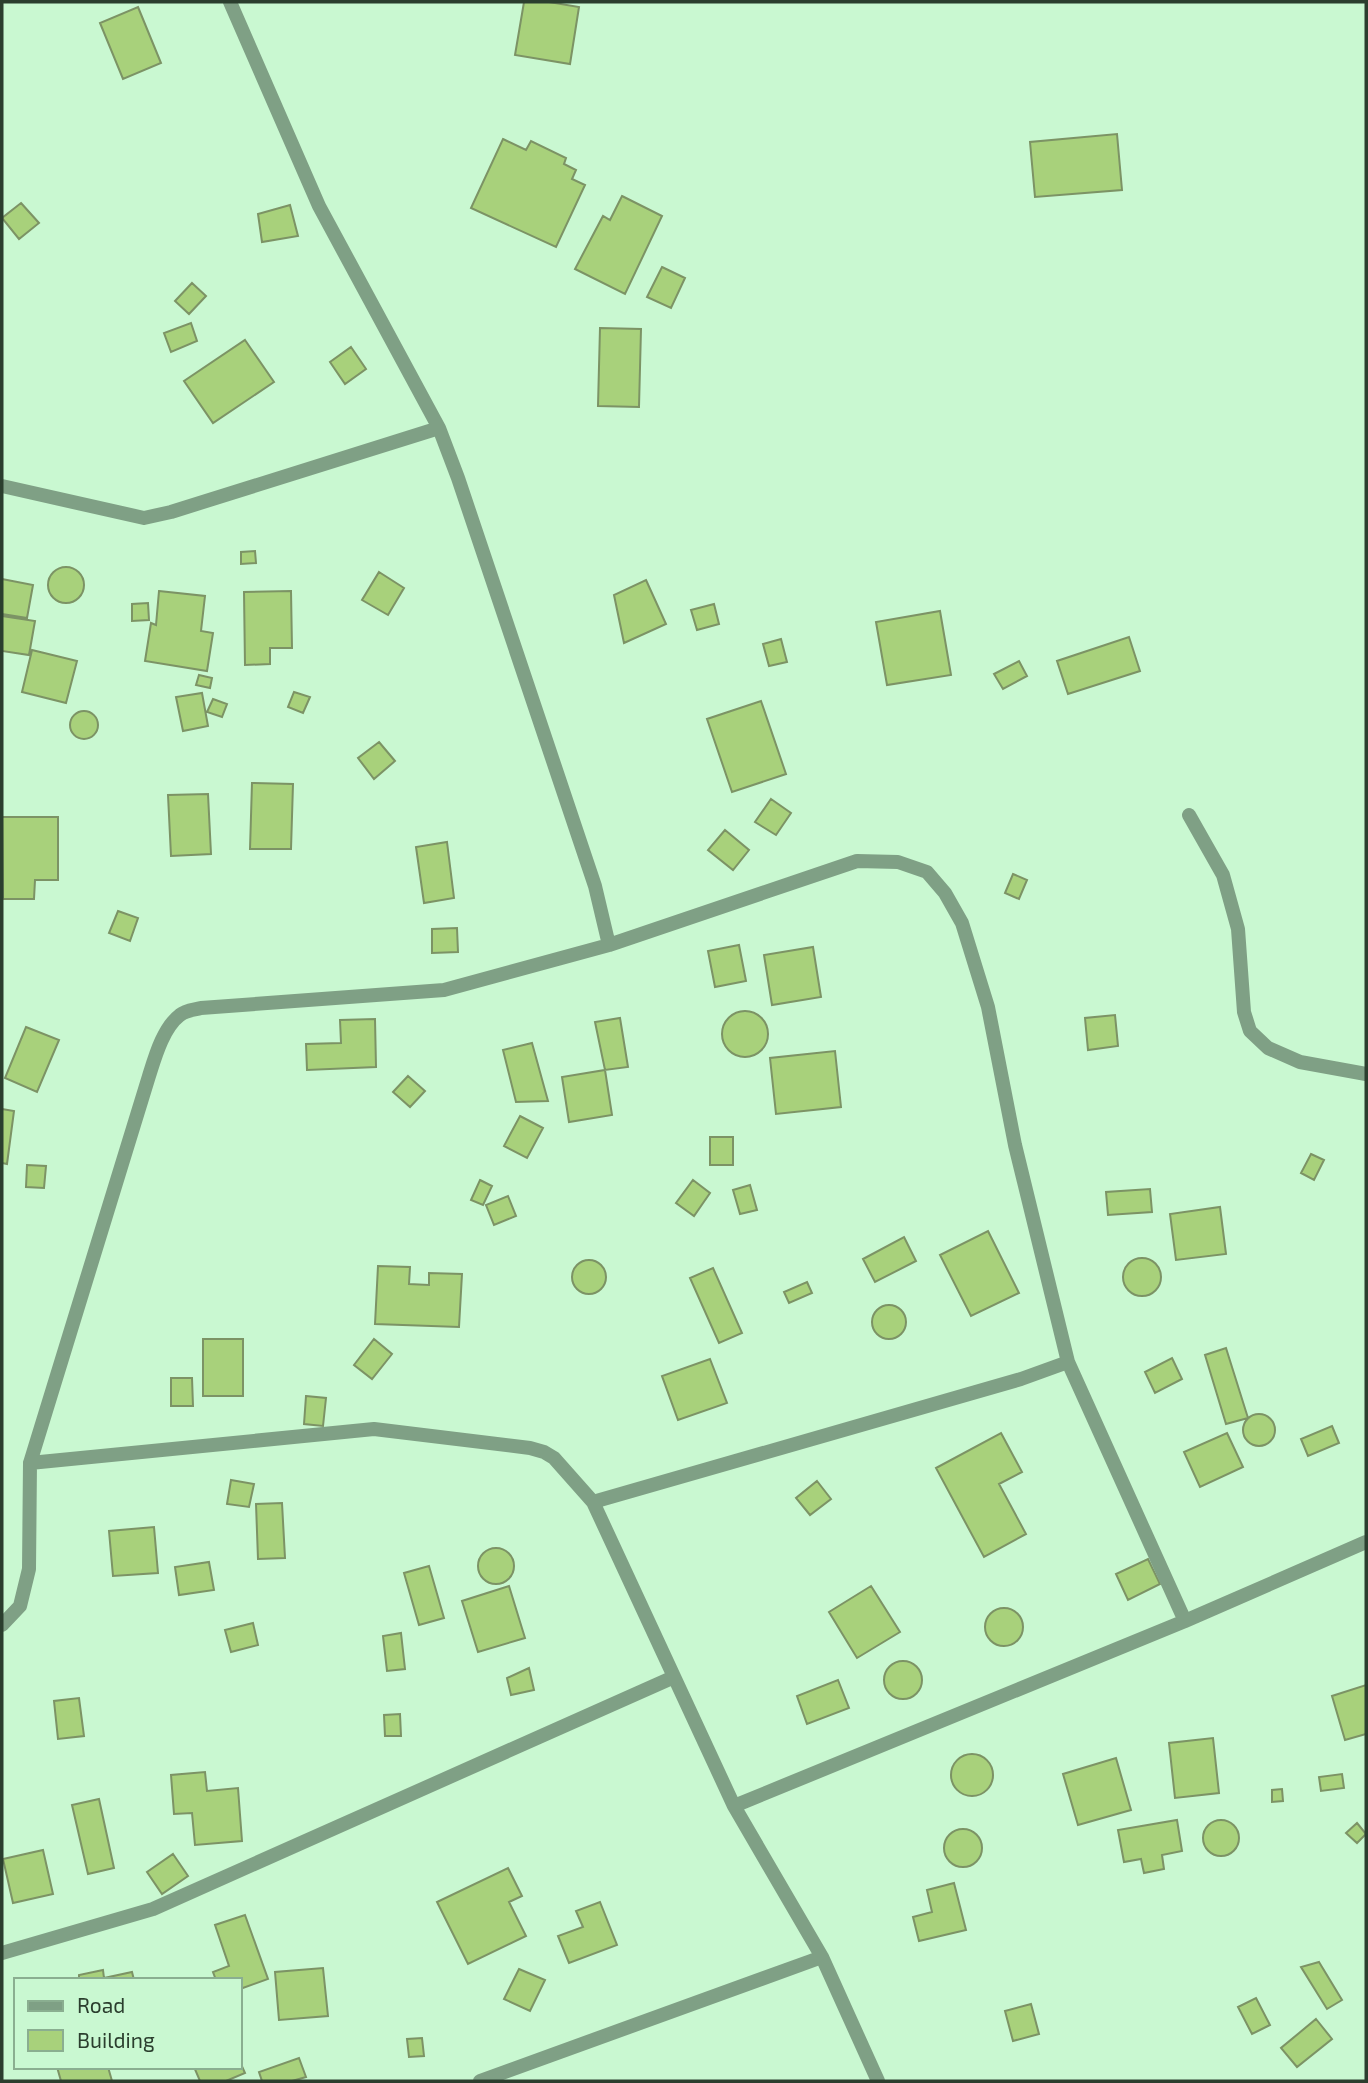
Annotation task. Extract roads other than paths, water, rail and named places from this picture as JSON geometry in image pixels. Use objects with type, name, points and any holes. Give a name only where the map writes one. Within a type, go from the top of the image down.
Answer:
[{"type":"street","points":[[230,2],[319,206],[439,428],[463,491],[594,886],[608,946]]},
{"type":"street","points":[[2,486],[144,517],[171,512],[439,428]]},
{"type":"street","points":[[1189,815],[1223,875],[1238,929],[1244,1012],[1250,1031],[1268,1048],[1300,1062],[1366,1074]]},
{"type":"street","points":[[2,1625],[20,1606],[29,1569],[30,1463],[149,1076],[161,1041],[178,1016],[201,1008],[444,990],[608,946],[857,861],[898,862],[927,872],[945,893],[961,923],[988,1007],[1016,1145],[1068,1362],[1185,1621]]},
{"type":"street","points":[[593,1502],[1021,1379],[1068,1362]]},
{"type":"street","points":[[30,1463],[374,1429],[530,1448],[554,1458],[593,1502],[734,1805],[822,1957],[878,2081]]},
{"type":"street","points":[[734,1805],[1185,1621],[1366,1542]]},
{"type":"street","points":[[2,1953],[153,1909],[674,1677]]},
{"type":"street","points":[[480,2081],[822,1957]]}]
